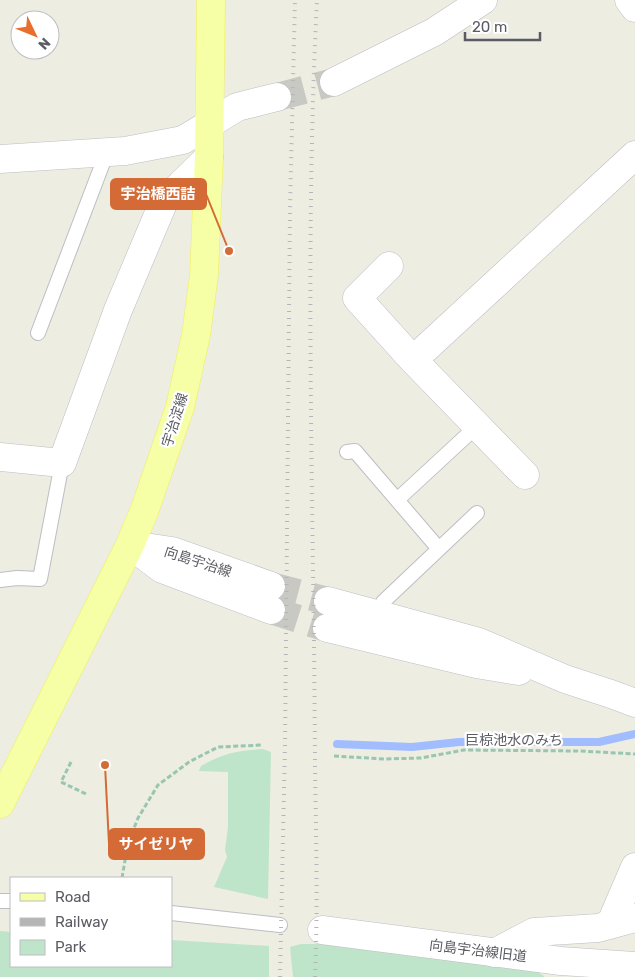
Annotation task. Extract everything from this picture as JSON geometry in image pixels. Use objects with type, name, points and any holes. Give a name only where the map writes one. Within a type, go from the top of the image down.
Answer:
[{"type":"main road","name":"宇治淀線","points":[[0,804],[130,545],[145,509],[180,407],[196,335],[204,274],[210,157],[208,125],[211,0]]},
{"type":"street","points":[[334,82],[434,32],[483,0]]},
{"type":"street","points":[[629,0],[635,8]]},
{"type":"street","points":[[0,159],[107,152],[183,140],[237,107],[277,97]]},
{"type":"street","points":[[413,360],[635,155]]},
{"type":"street","points":[[0,457],[62,463],[118,310],[164,201],[210,157]]},
{"type":"street","points":[[389,266],[357,298],[413,360],[525,475]]},
{"type":"street","name":"向島宇治線","points":[[130,545],[162,569],[271,598]]},
{"type":"street","points":[[328,614],[479,642],[565,680],[635,703]]},
{"type":"street","points":[[494,953],[534,932],[598,928],[622,921],[635,867]]},
{"type":"street","name":"向島宇治線旧道","points":[[322,930],[494,953],[567,969],[635,966]]},
{"type":"lane","points":[[38,334],[107,152]]},
{"type":"lane","points":[[397,500],[477,426]]},
{"type":"lane","points":[[347,452],[355,451],[439,549]]},
{"type":"lane","points":[[0,580],[17,578],[40,579],[62,463]]},
{"type":"lane","points":[[383,602],[477,514]]},
{"type":"lane","points":[[172,913],[280,925]]},
{"type":"path","points":[[122,877],[128,843],[138,818],[158,785],[188,762],[218,748],[263,745]]},
{"type":"path","name":"巨椋池水のみち","points":[[334,756],[384,759],[421,758],[464,750],[580,751],[635,754]]},
{"type":"path","points":[[71,762],[61,782],[86,794]]},
{"type":"green space","points":[[263,749],[271,752],[268,899],[214,887],[227,857],[225,850],[228,827],[228,772],[199,771],[201,766],[224,755]]},
{"type":"green space","points":[[0,931],[10,932],[10,967],[172,967],[172,940],[269,946],[269,977],[0,977]]},
{"type":"green space","points":[[301,944],[376,950],[537,971],[545,977],[293,977],[290,947]]},
{"type":"waterway","points":[[337,744],[412,747],[459,742],[599,742],[635,734]]},
{"type":"tunnel","points":[[277,97],[334,82]]},
{"type":"tunnel","points":[[271,586],[328,601]]},
{"type":"tunnel","points":[[271,610],[327,628]]},
{"type":"railway","points":[[280,977],[285,745],[290,209],[295,0]]},
{"type":"railway","points":[[315,977],[316,872],[310,287],[313,96],[317,0]]},
{"type":"place","name":"宇治橋西詰","points":[[229,251]]},
{"type":"place","name":"サイゼリヤ","points":[[105,765]]}]
